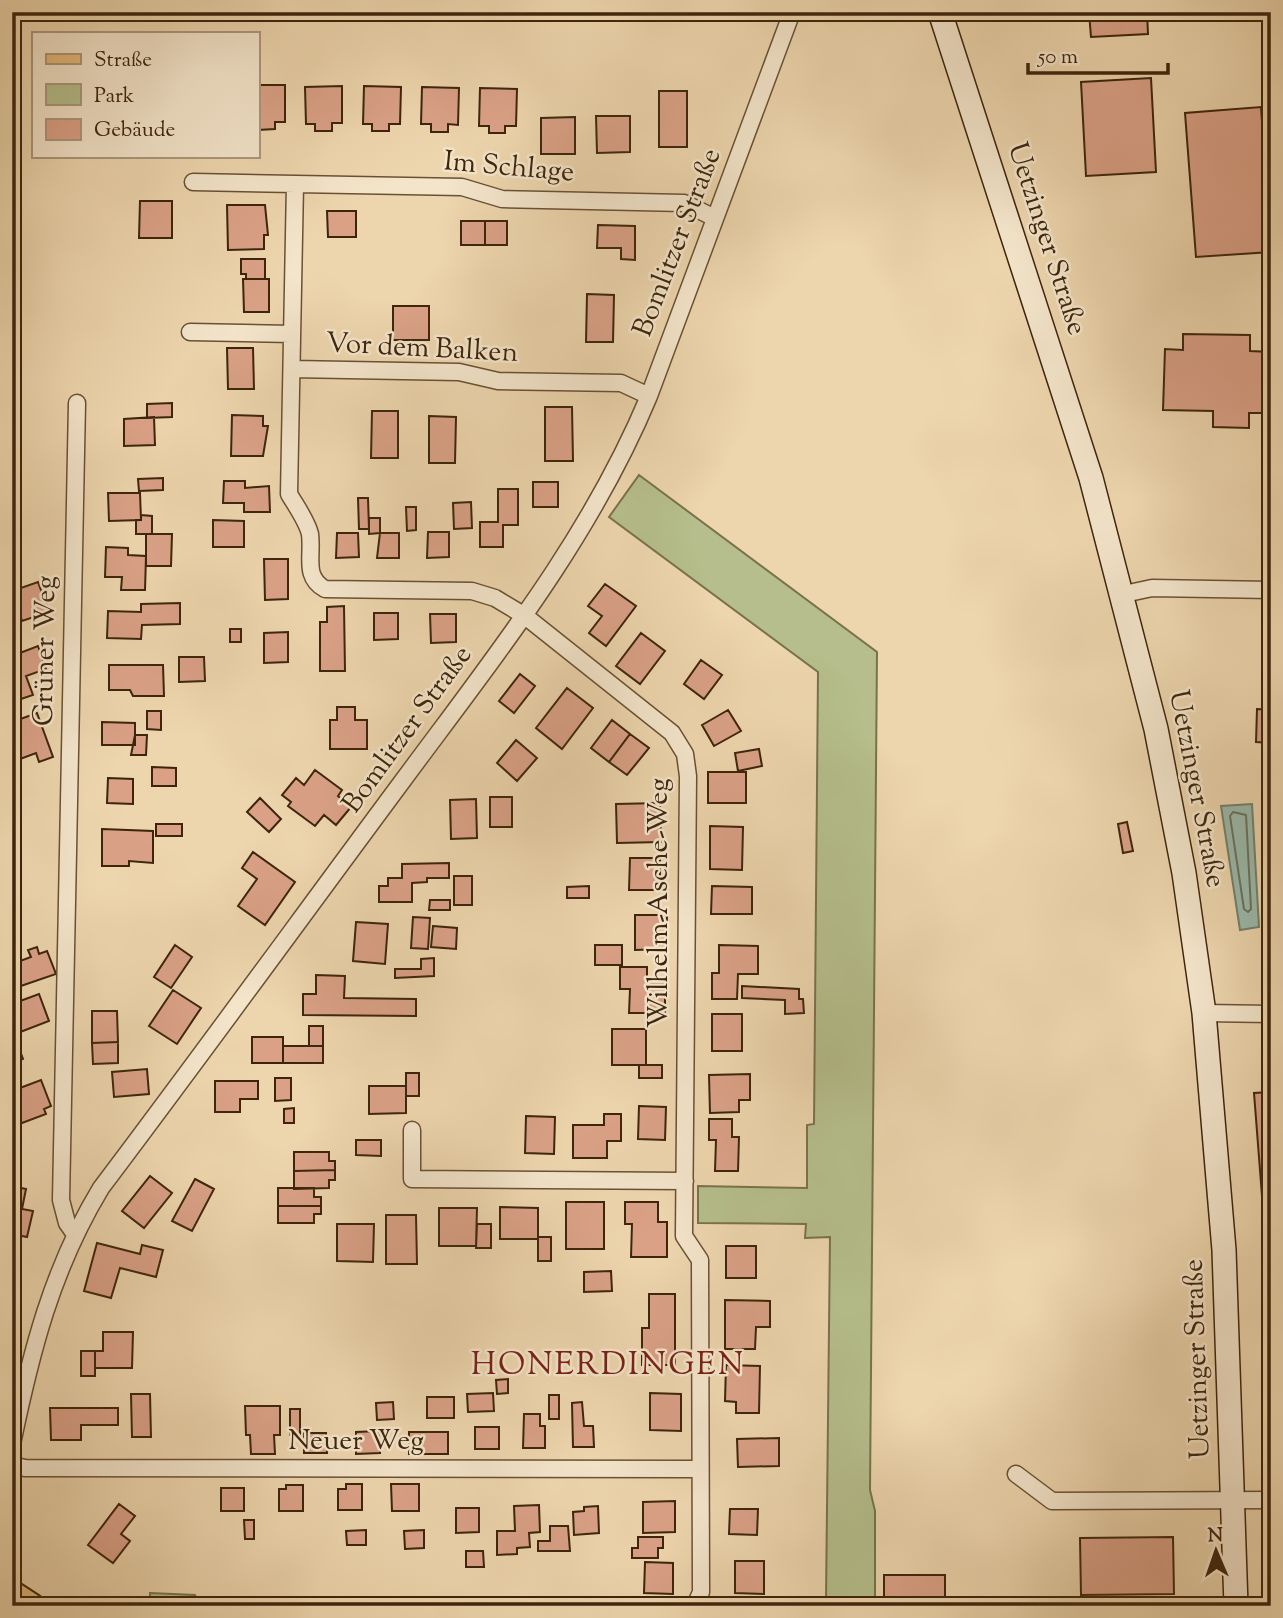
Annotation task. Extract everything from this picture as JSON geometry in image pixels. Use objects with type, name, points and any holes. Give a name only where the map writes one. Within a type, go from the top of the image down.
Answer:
[{"type":"main road","points":[[12,1593],[32,1606]]},
{"type":"street","name":"Bomlitzer Straße","points":[[12,1444],[45,1312],[74,1233],[101,1188],[525,616],[597,504],[649,396],[792,12]]},
{"type":"street","name":"Uetzinger Straße","points":[[940,12],[1091,478],[1124,594],[1159,742],[1184,873],[1204,1013],[1224,1251],[1236,1606]]},
{"type":"street","name":"Im Schlage","points":[[193,183],[462,187],[502,199],[684,203],[715,218]]},
{"type":"street","points":[[292,369],[295,184]]},
{"type":"street","points":[[190,332],[292,334]]},
{"type":"street","name":"Vor dem Balken","points":[[525,616],[495,598],[471,592],[325,589],[315,583],[311,575],[309,532],[289,494],[292,369],[459,372],[498,381],[621,383],[649,396]]},
{"type":"street","name":"Grüner Weg","points":[[74,1233],[67,1223],[61,1200],[77,403]]},
{"type":"street","points":[[1124,594],[1152,588],[1271,590]]},
{"type":"street","name":"Wilhelm-Asche-Weg","points":[[525,616],[672,733],[685,754],[688,775],[684,1236],[700,1260],[701,1592],[695,1606]]},
{"type":"street","points":[[1204,1013],[1271,1014]]},
{"type":"street","points":[[412,1129],[412,1179],[685,1181]]},
{"type":"street","name":"Neuer Weg","points":[[12,1465],[25,1468],[700,1469]]},
{"type":"street","points":[[1016,1474],[1052,1501],[1271,1500]]},
{"type":"green space","points":[[639,475],[877,652],[870,1490],[875,1511],[875,1606],[805,1606],[805,1600],[826,1599],[830,1237],[805,1238],[806,1224],[698,1223],[698,1186],[807,1188],[807,1125],[814,1124],[818,672],[609,517]]},
{"type":"green space","points":[[150,1593],[195,1595],[200,1606],[150,1606]]},
{"type":"water","points":[[1252,804],[1259,927],[1240,930],[1221,806]]},
{"type":"building","points":[[1089,12],[1147,12],[1148,34],[1091,37]]},
{"type":"building","points":[[1151,78],[1156,172],[1086,176],[1081,82]]},
{"type":"building","points":[[259,85],[285,85],[285,122],[275,122],[275,129],[259,130]]},
{"type":"building","points":[[342,86],[342,123],[332,123],[332,131],[315,131],[315,124],[306,124],[305,87]]},
{"type":"building","points":[[364,86],[401,87],[400,124],[389,124],[389,131],[372,131],[372,124],[363,124]]},
{"type":"building","points":[[422,87],[459,88],[458,125],[448,124],[448,132],[431,132],[431,124],[421,124]]},
{"type":"building","points":[[480,88],[517,89],[516,126],[505,126],[505,133],[489,133],[489,126],[479,126]]},
{"type":"building","points":[[659,91],[687,91],[687,147],[659,147]]},
{"type":"building","points":[[1261,107],[1271,252],[1196,257],[1185,113]]},
{"type":"building","points":[[596,116],[630,116],[630,152],[597,153]]},
{"type":"building","points":[[575,117],[575,154],[541,154],[541,118]]},
{"type":"building","points":[[140,201],[172,201],[172,238],[139,238]]},
{"type":"building","points":[[227,205],[265,205],[268,235],[264,235],[264,249],[228,250]]},
{"type":"building","points":[[327,211],[356,211],[356,237],[328,237]]},
{"type":"building","points":[[461,221],[485,221],[485,245],[461,245]]},
{"type":"building","points":[[485,221],[507,221],[507,245],[485,245]]},
{"type":"building","points":[[598,225],[635,226],[635,260],[621,259],[621,248],[597,248]]},
{"type":"building","points":[[241,259],[265,259],[265,279],[246,279],[246,274],[241,274]]},
{"type":"building","points":[[243,279],[269,279],[269,312],[244,312]]},
{"type":"building","points":[[587,294],[614,295],[613,342],[586,342]]},
{"type":"building","points":[[393,306],[429,306],[429,340],[393,340]]},
{"type":"building","points":[[1183,334],[1250,335],[1250,351],[1271,352],[1271,413],[1249,413],[1249,428],[1213,427],[1213,411],[1163,410],[1165,349],[1183,350]]},
{"type":"building","points":[[227,348],[253,348],[254,389],[228,389]]},
{"type":"building","points":[[172,403],[172,417],[147,418],[147,404]]},
{"type":"building","points":[[545,407],[572,407],[573,461],[545,461]]},
{"type":"building","points":[[372,411],[398,411],[398,458],[371,458]]},
{"type":"building","points":[[232,415],[263,416],[263,426],[268,426],[263,456],[231,456]]},
{"type":"building","points":[[429,416],[456,417],[455,463],[429,463]]},
{"type":"building","points":[[154,417],[155,445],[124,446],[124,419]]},
{"type":"building","points":[[163,478],[163,490],[139,491],[138,479]]},
{"type":"building","points":[[224,481],[245,481],[245,488],[269,486],[270,512],[244,512],[244,503],[223,503]]},
{"type":"building","points":[[533,482],[558,482],[558,507],[533,507]]},
{"type":"building","points":[[498,489],[518,489],[518,525],[503,525],[503,547],[480,547],[480,522],[498,522]]},
{"type":"building","points":[[108,493],[140,493],[141,520],[109,521]]},
{"type":"building","points":[[358,498],[368,498],[369,529],[359,529]]},
{"type":"building","points":[[471,502],[472,528],[454,529],[453,503]]},
{"type":"building","points":[[406,507],[416,507],[416,530],[407,531]]},
{"type":"building","points":[[141,515],[152,516],[152,534],[136,534],[136,520],[141,520]]},
{"type":"building","points":[[369,518],[380,518],[380,533],[369,534]]},
{"type":"building","points":[[213,520],[244,521],[244,547],[213,547]]},
{"type":"building","points":[[428,532],[449,532],[449,557],[427,558]]},
{"type":"building","points":[[337,533],[358,533],[359,557],[336,558]]},
{"type":"building","points":[[380,533],[399,533],[399,558],[377,558]]},
{"type":"building","points":[[146,534],[172,534],[171,566],[146,566]]},
{"type":"building","points":[[106,547],[128,548],[128,555],[146,556],[145,590],[121,590],[122,577],[105,577]]},
{"type":"building","points":[[264,559],[288,559],[288,599],[265,600]]},
{"type":"building","points":[[38,582],[49,612],[22,621],[12,591]]},
{"type":"building","points":[[605,584],[636,606],[606,646],[589,633],[602,616],[588,606]]},
{"type":"building","points":[[180,603],[180,624],[142,625],[141,639],[107,638],[108,611],[141,612],[141,604]]},
{"type":"building","points":[[344,606],[345,671],[320,671],[320,622],[327,622],[327,607]]},
{"type":"building","points":[[374,613],[398,613],[398,639],[374,640]]},
{"type":"building","points":[[430,614],[456,614],[456,642],[431,643]]},
{"type":"building","points":[[230,629],[241,629],[241,642],[230,642]]},
{"type":"building","points":[[288,632],[288,662],[264,663],[264,633]]},
{"type":"building","points":[[641,633],[665,651],[640,684],[616,666]]},
{"type":"building","points":[[38,646],[46,669],[26,676],[33,695],[12,702],[12,656]]},
{"type":"building","points":[[179,657],[204,657],[205,681],[179,682]]},
{"type":"building","points":[[701,660],[722,675],[704,699],[684,684]]},
{"type":"building","points":[[109,665],[163,665],[164,696],[133,696],[130,690],[109,690]]},
{"type":"building","points":[[520,674],[535,686],[514,713],[499,701]]},
{"type":"building","points":[[567,688],[593,708],[562,749],[536,728]]},
{"type":"building","points":[[337,707],[355,707],[355,720],[367,720],[367,749],[330,749],[330,720],[337,720]]},
{"type":"building","points":[[1257,709],[1271,710],[1271,743],[1256,742]]},
{"type":"building","points":[[728,710],[741,731],[714,746],[702,725]]},
{"type":"building","points":[[147,711],[161,711],[161,730],[147,729]]},
{"type":"building","points":[[37,713],[53,757],[39,762],[36,753],[12,762],[12,722]]},
{"type":"building","points":[[612,720],[630,734],[609,762],[591,748]]},
{"type":"building","points":[[102,722],[135,723],[135,745],[102,745]]},
{"type":"building","points":[[630,734],[649,748],[627,775],[609,762]]},
{"type":"building","points":[[135,735],[147,735],[146,755],[131,755]]},
{"type":"building","points":[[516,740],[537,758],[517,781],[497,763]]},
{"type":"building","points":[[759,749],[762,766],[738,771],[735,753]]},
{"type":"building","points":[[152,767],[176,768],[176,786],[152,786]]},
{"type":"building","points":[[315,770],[342,790],[338,796],[351,807],[336,825],[324,815],[315,826],[288,806],[291,802],[282,795],[296,778],[304,785]]},
{"type":"building","points":[[708,772],[746,772],[746,803],[708,803]]},
{"type":"building","points":[[108,778],[133,779],[133,804],[107,803]]},
{"type":"building","points":[[490,797],[512,797],[512,827],[490,827]]},
{"type":"building","points":[[260,798],[281,819],[269,832],[247,812]]},
{"type":"building","points":[[476,799],[477,838],[451,839],[450,800]]},
{"type":"building","points":[[660,803],[661,842],[617,843],[616,804]]},
{"type":"building","points":[[1127,822],[1133,851],[1123,853],[1118,824]]},
{"type":"building","points":[[156,824],[182,824],[182,836],[156,836]]},
{"type":"building","points":[[710,826],[743,827],[742,870],[710,869]]},
{"type":"building","points":[[102,829],[153,831],[153,863],[129,861],[129,866],[102,866]]},
{"type":"building","points":[[253,852],[295,882],[265,925],[238,906],[257,879],[242,868]]},
{"type":"building","points":[[630,858],[660,858],[660,890],[629,890]]},
{"type":"building","points":[[449,863],[449,878],[427,878],[427,882],[412,883],[412,902],[379,902],[379,886],[388,886],[388,878],[402,878],[402,864]]},
{"type":"building","points":[[454,876],[472,876],[472,905],[454,905]]},
{"type":"building","points":[[589,886],[589,898],[567,898],[567,887]]},
{"type":"building","points":[[712,886],[752,887],[752,914],[711,914]]},
{"type":"building","points":[[430,900],[450,900],[450,910],[429,910]]},
{"type":"building","points":[[635,915],[667,915],[666,949],[635,950]]},
{"type":"building","points":[[413,917],[430,918],[428,949],[411,948]]},
{"type":"building","points":[[356,922],[388,924],[385,964],[353,961]]},
{"type":"building","points":[[433,926],[457,928],[456,949],[431,947]]},
{"type":"building","points":[[175,945],[192,957],[171,988],[154,977]]},
{"type":"building","points":[[595,945],[622,945],[622,965],[595,965]]},
{"type":"building","points":[[719,945],[758,946],[758,974],[738,974],[737,999],[712,999],[712,973],[719,973]]},
{"type":"building","points":[[37,947],[39,954],[47,951],[56,974],[12,989],[12,964],[31,957],[28,950]]},
{"type":"building","points":[[434,958],[434,976],[395,978],[395,969],[421,969],[421,959]]},
{"type":"building","points":[[620,967],[647,967],[647,984],[665,984],[665,1013],[629,1013],[630,989],[620,989]]},
{"type":"building","points":[[316,975],[345,976],[344,998],[416,999],[416,1016],[303,1015],[303,994],[316,994]]},
{"type":"building","points":[[742,986],[799,989],[804,1013],[785,1014],[785,1000],[742,998]]},
{"type":"building","points":[[173,990],[201,1008],[177,1044],[149,1026]]},
{"type":"building","points":[[39,994],[49,1021],[15,1034],[12,1004]]},
{"type":"building","points":[[92,1011],[117,1011],[118,1042],[92,1043]]},
{"type":"building","points":[[712,1014],[742,1014],[742,1051],[712,1051]]},
{"type":"building","points":[[309,1026],[323,1026],[323,1046],[309,1046]]},
{"type":"building","points":[[612,1029],[646,1029],[646,1065],[612,1065]]},
{"type":"building","points":[[252,1037],[283,1037],[283,1063],[252,1063]]},
{"type":"building","points":[[118,1042],[118,1063],[93,1064],[92,1043]]},
{"type":"building","points":[[17,1043],[23,1059],[12,1063],[12,1045]]},
{"type":"building","points":[[283,1046],[323,1046],[323,1063],[283,1063]]},
{"type":"building","points":[[639,1065],[662,1065],[662,1078],[639,1078]]},
{"type":"building","points":[[147,1069],[149,1094],[114,1097],[112,1072]]},
{"type":"building","points":[[406,1073],[419,1073],[419,1096],[406,1096]]},
{"type":"building","points":[[750,1074],[750,1100],[739,1100],[739,1112],[710,1113],[709,1075]]},
{"type":"building","points":[[275,1078],[291,1078],[291,1100],[275,1101]]},
{"type":"building","points":[[41,1080],[51,1106],[44,1109],[46,1114],[14,1126],[12,1091]]},
{"type":"building","points":[[215,1081],[258,1081],[258,1099],[240,1099],[240,1112],[215,1112]]},
{"type":"building","points":[[369,1086],[406,1086],[406,1113],[369,1114]]},
{"type":"building","points":[[1271,1092],[1271,1195],[1262,1196],[1254,1093]]},
{"type":"building","points":[[639,1106],[666,1107],[665,1140],[638,1139]]},
{"type":"building","points":[[294,1108],[294,1123],[284,1123],[284,1109]]},
{"type":"building","points":[[604,1114],[621,1114],[621,1141],[607,1141],[607,1158],[573,1158],[573,1125],[604,1125]]},
{"type":"building","points":[[526,1116],[555,1117],[554,1154],[525,1153]]},
{"type":"building","points":[[709,1119],[732,1119],[732,1137],[739,1137],[738,1171],[715,1171],[716,1140],[709,1140]]},
{"type":"building","points":[[356,1140],[381,1140],[381,1156],[356,1155]]},
{"type":"building","points":[[294,1152],[329,1152],[329,1161],[335,1161],[335,1170],[294,1171]]},
{"type":"building","points":[[335,1170],[335,1180],[329,1180],[329,1188],[294,1189],[294,1171]]},
{"type":"building","points":[[150,1176],[172,1193],[144,1228],[122,1211]]},
{"type":"building","points":[[195,1179],[214,1189],[192,1231],[172,1221]]},
{"type":"building","points":[[12,1186],[26,1189],[22,1209],[33,1211],[27,1237],[12,1234]]},
{"type":"building","points":[[278,1188],[314,1188],[314,1197],[321,1197],[321,1206],[278,1206]]},
{"type":"building","points":[[566,1202],[604,1202],[604,1249],[566,1249]]},
{"type":"building","points":[[625,1202],[658,1202],[658,1222],[667,1222],[667,1257],[631,1257],[632,1224],[625,1224]]},
{"type":"building","points":[[278,1206],[321,1206],[321,1214],[314,1214],[314,1223],[278,1223]]},
{"type":"building","points":[[500,1207],[538,1208],[538,1239],[500,1239]]},
{"type":"building","points":[[439,1208],[477,1208],[476,1246],[439,1246]]},
{"type":"building","points":[[386,1215],[416,1215],[417,1264],[386,1264]]},
{"type":"building","points":[[337,1224],[374,1224],[373,1262],[337,1261]]},
{"type":"building","points":[[477,1224],[491,1224],[491,1248],[476,1248]]},
{"type":"building","points":[[538,1237],[551,1237],[551,1261],[538,1261]]},
{"type":"building","points":[[97,1243],[140,1254],[142,1245],[163,1250],[156,1277],[120,1268],[111,1298],[84,1291]]},
{"type":"building","points":[[726,1246],[756,1246],[756,1278],[726,1278]]},
{"type":"building","points":[[611,1271],[612,1291],[584,1292],[584,1272]]},
{"type":"building","points":[[649,1294],[675,1294],[675,1365],[642,1365],[642,1328],[649,1328]]},
{"type":"building","points":[[725,1300],[770,1301],[770,1327],[756,1327],[755,1349],[725,1349]]},
{"type":"building","points":[[103,1332],[133,1332],[132,1368],[95,1368],[95,1351],[103,1351]]},
{"type":"building","points":[[81,1351],[95,1351],[95,1376],[81,1376]]},
{"type":"building","points":[[726,1365],[760,1366],[759,1413],[736,1413],[736,1402],[725,1401]]},
{"type":"building","points":[[508,1379],[508,1393],[497,1394],[496,1380]]},
{"type":"building","points":[[493,1393],[494,1411],[468,1412],[467,1394]]},
{"type":"building","points":[[650,1393],[681,1394],[681,1431],[650,1430]]},
{"type":"building","points":[[131,1394],[150,1394],[151,1437],[132,1437]]},
{"type":"building","points":[[549,1395],[559,1395],[559,1419],[549,1419]]},
{"type":"building","points":[[427,1397],[454,1397],[454,1418],[427,1418]]},
{"type":"building","points":[[393,1402],[394,1419],[377,1420],[376,1403]]},
{"type":"building","points":[[582,1402],[584,1426],[593,1426],[594,1447],[573,1447],[572,1403]]},
{"type":"building","points":[[245,1406],[280,1406],[280,1435],[274,1435],[275,1454],[251,1454],[250,1435],[246,1435]]},
{"type":"building","points":[[50,1408],[118,1408],[118,1425],[81,1425],[81,1440],[51,1440]]},
{"type":"building","points":[[290,1409],[300,1409],[300,1435],[290,1435]]},
{"type":"building","points":[[524,1414],[540,1414],[540,1426],[545,1426],[545,1448],[523,1448]]},
{"type":"building","points":[[475,1427],[499,1427],[499,1449],[475,1449]]},
{"type":"building","points":[[379,1431],[380,1453],[356,1454],[356,1432]]},
{"type":"building","points":[[409,1432],[448,1432],[448,1454],[409,1454]]},
{"type":"building","points":[[304,1433],[326,1433],[327,1453],[304,1453]]},
{"type":"building","points":[[779,1438],[779,1466],[738,1467],[737,1439]]},
{"type":"building","points":[[346,1484],[362,1484],[362,1510],[338,1510],[338,1489],[346,1489]]},
{"type":"building","points":[[391,1484],[419,1484],[419,1511],[392,1511]]},
{"type":"building","points":[[286,1485],[303,1485],[303,1511],[279,1511],[279,1489],[286,1489]]},
{"type":"building","points":[[221,1488],[244,1488],[244,1511],[221,1511]]},
{"type":"building","points":[[675,1501],[675,1532],[643,1533],[643,1502]]},
{"type":"building","points":[[119,1504],[135,1516],[121,1534],[130,1541],[113,1563],[88,1545]]},
{"type":"building","points":[[539,1505],[540,1532],[529,1533],[530,1547],[517,1548],[517,1554],[497,1555],[497,1531],[515,1531],[514,1506]]},
{"type":"building","points":[[598,1506],[599,1533],[574,1535],[573,1512],[584,1511],[584,1507]]},
{"type":"building","points":[[456,1508],[479,1508],[479,1532],[456,1533]]},
{"type":"building","points":[[730,1509],[758,1509],[757,1535],[729,1534]]},
{"type":"building","points":[[244,1520],[254,1520],[254,1539],[245,1539]]},
{"type":"building","points":[[550,1526],[568,1526],[570,1551],[538,1551],[538,1541],[550,1541]]},
{"type":"building","points":[[366,1530],[366,1545],[347,1545],[346,1531]]},
{"type":"building","points":[[424,1530],[424,1548],[405,1549],[404,1531]]},
{"type":"building","points":[[638,1537],[663,1537],[663,1548],[658,1548],[658,1558],[632,1558],[632,1548],[638,1548]]},
{"type":"building","points":[[1173,1537],[1174,1594],[1081,1595],[1080,1538]]},
{"type":"building","points":[[466,1551],[483,1551],[484,1567],[466,1567]]},
{"type":"building","points":[[735,1561],[764,1561],[764,1594],[735,1593]]},
{"type":"building","points":[[645,1562],[673,1563],[673,1594],[644,1593]]},
{"type":"building","points":[[884,1575],[945,1575],[945,1606],[884,1606]]},
{"type":"district","name":"HONERDINGEN","points":[[608,1366]]}]
